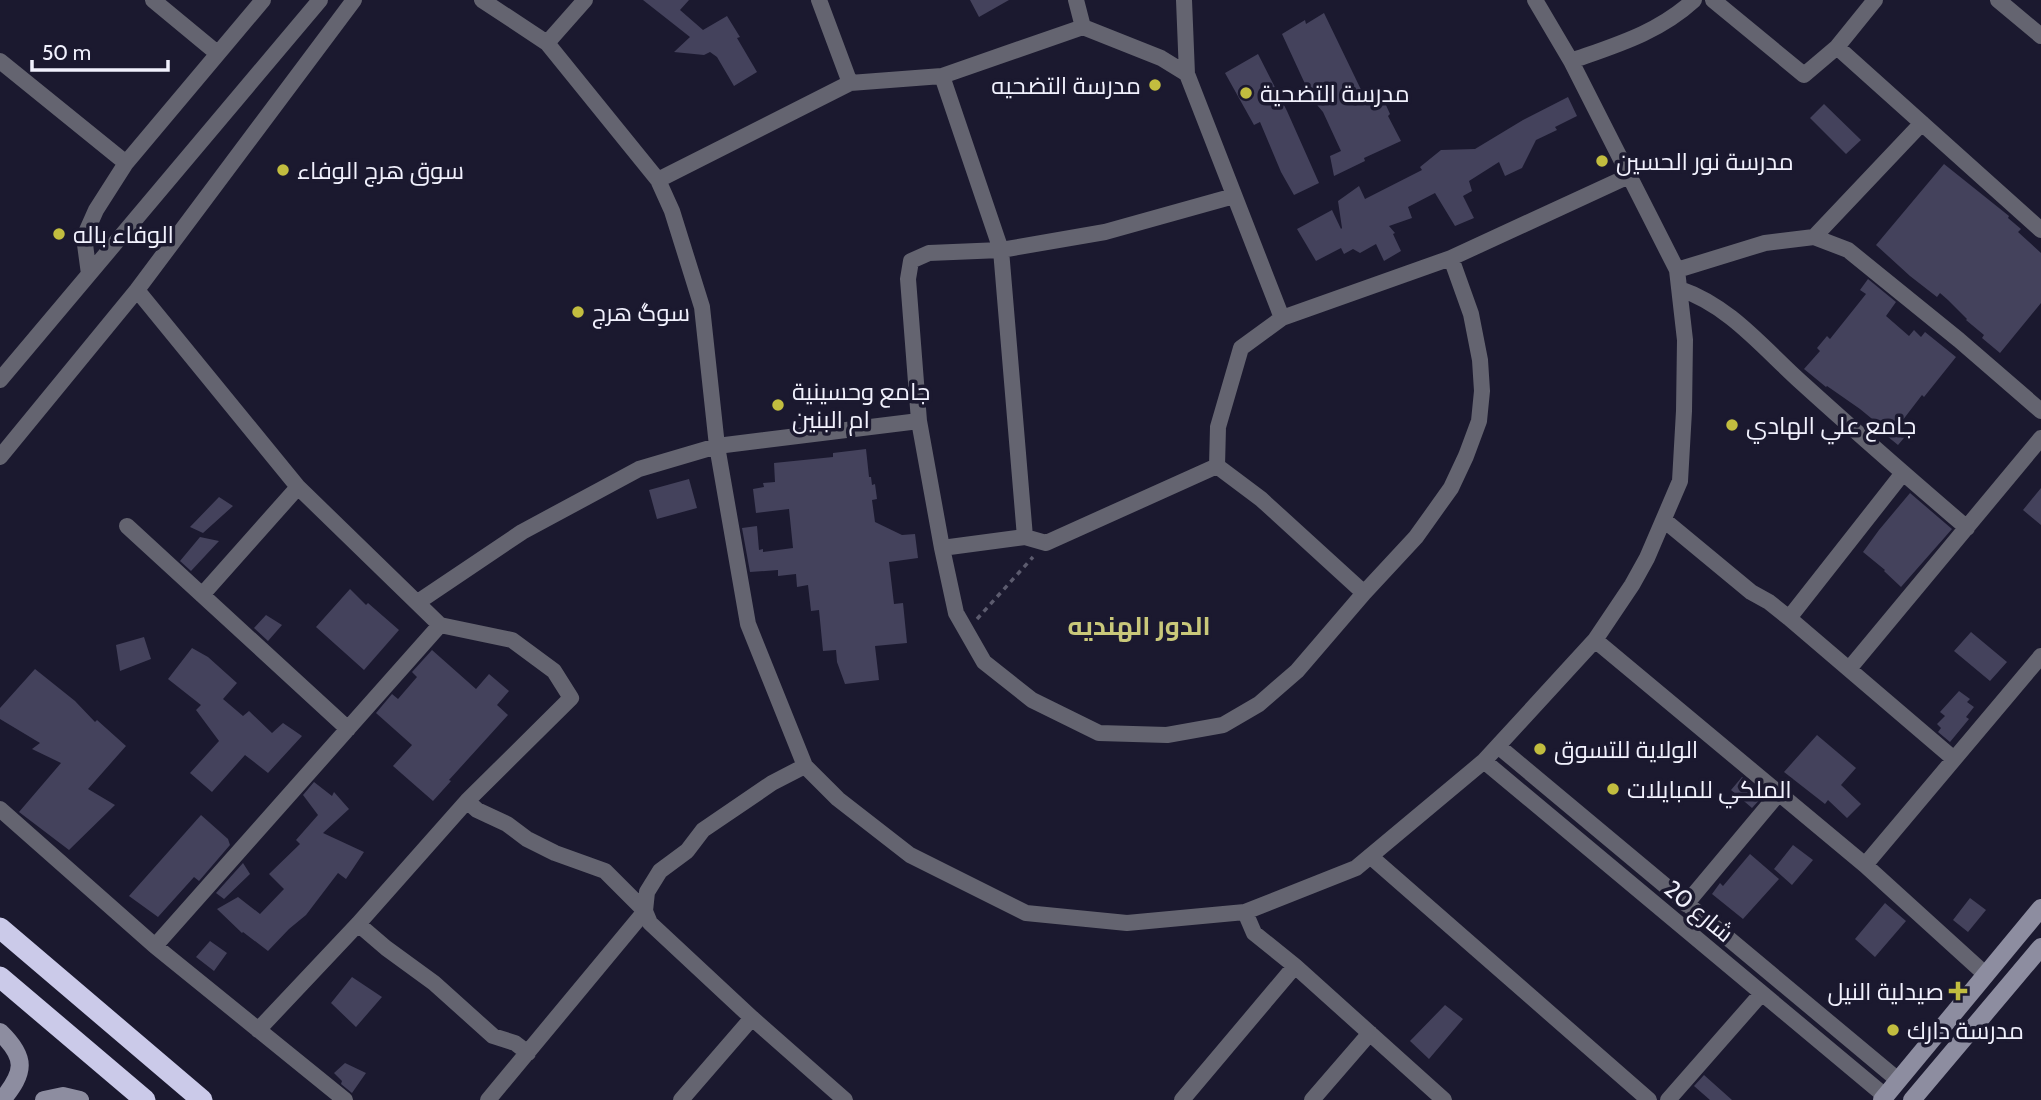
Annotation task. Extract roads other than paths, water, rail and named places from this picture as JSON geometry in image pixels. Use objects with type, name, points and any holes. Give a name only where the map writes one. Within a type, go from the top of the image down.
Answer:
[{"type":"highway","points":[[0,929],[202,1100]]},
{"type":"highway","points":[[0,977],[145,1100]]},
{"type":"main road","points":[[1884,1098],[2041,908]]},
{"type":"main road","points":[[1912,1100],[2041,947]]},
{"type":"main road","points":[[0,1032],[16,1049],[20,1065],[17,1081],[2,1100]]},
{"type":"main road","points":[[44,1100],[63,1096],[80,1100]]},
{"type":"street","points":[[153,0],[217,53]]},
{"type":"street","points":[[89,274],[84,237],[96,210],[126,163],[263,0]]},
{"type":"street","points":[[0,380],[320,0]]},
{"type":"street","points":[[0,457],[137,290],[354,0]]},
{"type":"street","points":[[482,0],[547,43],[658,180],[672,211],[702,307],[717,446],[748,624],[804,766],[838,799],[910,855],[1026,913],[1127,923],[1245,912],[1356,868],[1484,761],[1595,640],[1632,585],[1664,520],[1680,481],[1684,411],[1685,340],[1677,270],[1571,61],[1535,0]]},
{"type":"street","points":[[547,43],[585,0]]},
{"type":"street","points":[[819,0],[850,83]]},
{"type":"street","points":[[1076,0],[1083,27]]},
{"type":"street","points":[[1184,0],[1187,74],[1282,318]]},
{"type":"street","points":[[1571,61],[1640,36],[1677,16],[1694,0]]},
{"type":"street","points":[[1713,0],[1804,75],[1838,47],[1875,0]]},
{"type":"street","points":[[1998,0],[2041,36]]},
{"type":"street","points":[[658,180],[850,83],[942,76],[1083,27],[1161,58],[1187,74]]},
{"type":"street","points":[[1838,47],[2041,230]]},
{"type":"street","points":[[2,66],[126,163]]},
{"type":"street","points":[[942,76],[1001,250],[1025,537]]},
{"type":"street","points":[[1815,237],[1922,123]]},
{"type":"street","points":[[1217,466],[1218,426],[1241,348],[1282,318],[1451,258],[1630,175]]},
{"type":"street","points":[[1234,196],[1105,232],[1001,250],[929,253],[911,261],[908,279],[919,421],[956,613],[984,662],[1032,700],[1099,733],[1167,735],[1223,725],[1259,704],[1297,671],[1416,537],[1451,488],[1479,421],[1482,391],[1480,360],[1471,314],[1451,258]]},
{"type":"street","points":[[1677,270],[1765,243],[1815,237],[1848,250],[2041,411]]},
{"type":"street","points":[[1679,289],[1695,294],[1720,308],[1967,528]]},
{"type":"street","points":[[137,290],[298,486],[440,625],[512,640],[554,671],[571,698],[467,801],[358,924],[258,1030]]},
{"type":"street","points":[[418,602],[522,532],[639,469],[717,446],[919,421]]},
{"type":"street","points":[[1849,669],[2041,438]]},
{"type":"street","points":[[1217,466],[1261,499],[1364,593]]},
{"type":"street","points":[[942,548],[1025,537],[1046,543],[1217,466]]},
{"type":"street","points":[[1789,618],[1903,473]]},
{"type":"street","points":[[202,595],[298,486]]},
{"type":"street","points":[[1664,520],[1751,592],[1789,618],[1954,759]]},
{"type":"street","points":[[127,526],[348,729]]},
{"type":"street","points":[[155,946],[440,625]]},
{"type":"street","points":[[1595,640],[1865,865],[1985,974]]},
{"type":"street","points":[[1865,865],[2041,656]]},
{"type":"street","name":"شارع 20","points":[[1498,746],[1898,1080]]},
{"type":"street","name":"شارع 20","points":[[1484,761],[1884,1098]]},
{"type":"street","points":[[488,1100],[645,911],[647,892],[660,871],[687,851],[703,830],[772,783],[804,766]]},
{"type":"street","points":[[1686,904],[1779,793]]},
{"type":"street","points":[[467,801],[477,810],[507,824],[527,839],[555,853],[605,871],[645,911],[650,923],[751,1018],[845,1100]]},
{"type":"street","points":[[0,808],[155,946],[345,1100]]},
{"type":"street","points":[[1370,856],[1649,1100]]},
{"type":"street","points":[[1245,912],[1254,933],[1295,966],[1444,1100]]},
{"type":"street","points":[[358,924],[434,983],[493,1036],[515,1043],[528,1053]]},
{"type":"street","points":[[1182,1100],[1295,966]]},
{"type":"street","points":[[1668,1100],[1762,993]]},
{"type":"street","points":[[681,1100],[751,1018]]},
{"type":"street","points":[[1312,1100],[1370,1033]]},
{"type":"place","name":"مدرسة التضحيه","points":[[1155,85]]},
{"type":"place","name":"مدرسة التضحية","points":[[1246,93]]},
{"type":"place","name":"مدرسة نور الحسين","points":[[1602,161]]},
{"type":"place","name":"سوق هرج الوفاء","points":[[283,170]]},
{"type":"place","name":"الوفاء باله","points":[[59,234]]},
{"type":"place","name":"سوگ هرج","points":[[578,312]]},
{"type":"place","name":"جامع وحسينية ام البنين","points":[[778,405]]},
{"type":"place","name":"جامع علي الهادي","points":[[1732,425]]},
{"type":"place","name":"الولاية للتسوق","points":[[1540,749]]},
{"type":"place","name":"الملكي للمبايلات","points":[[1613,789]]},
{"type":"place","name":"صيدلية النيل","points":[[1958,991]]},
{"type":"place","name":"مدرسة دارك","points":[[1893,1030]]},
{"type":"district","name":"الدور الهنديه","points":[[1139,626]]}]
